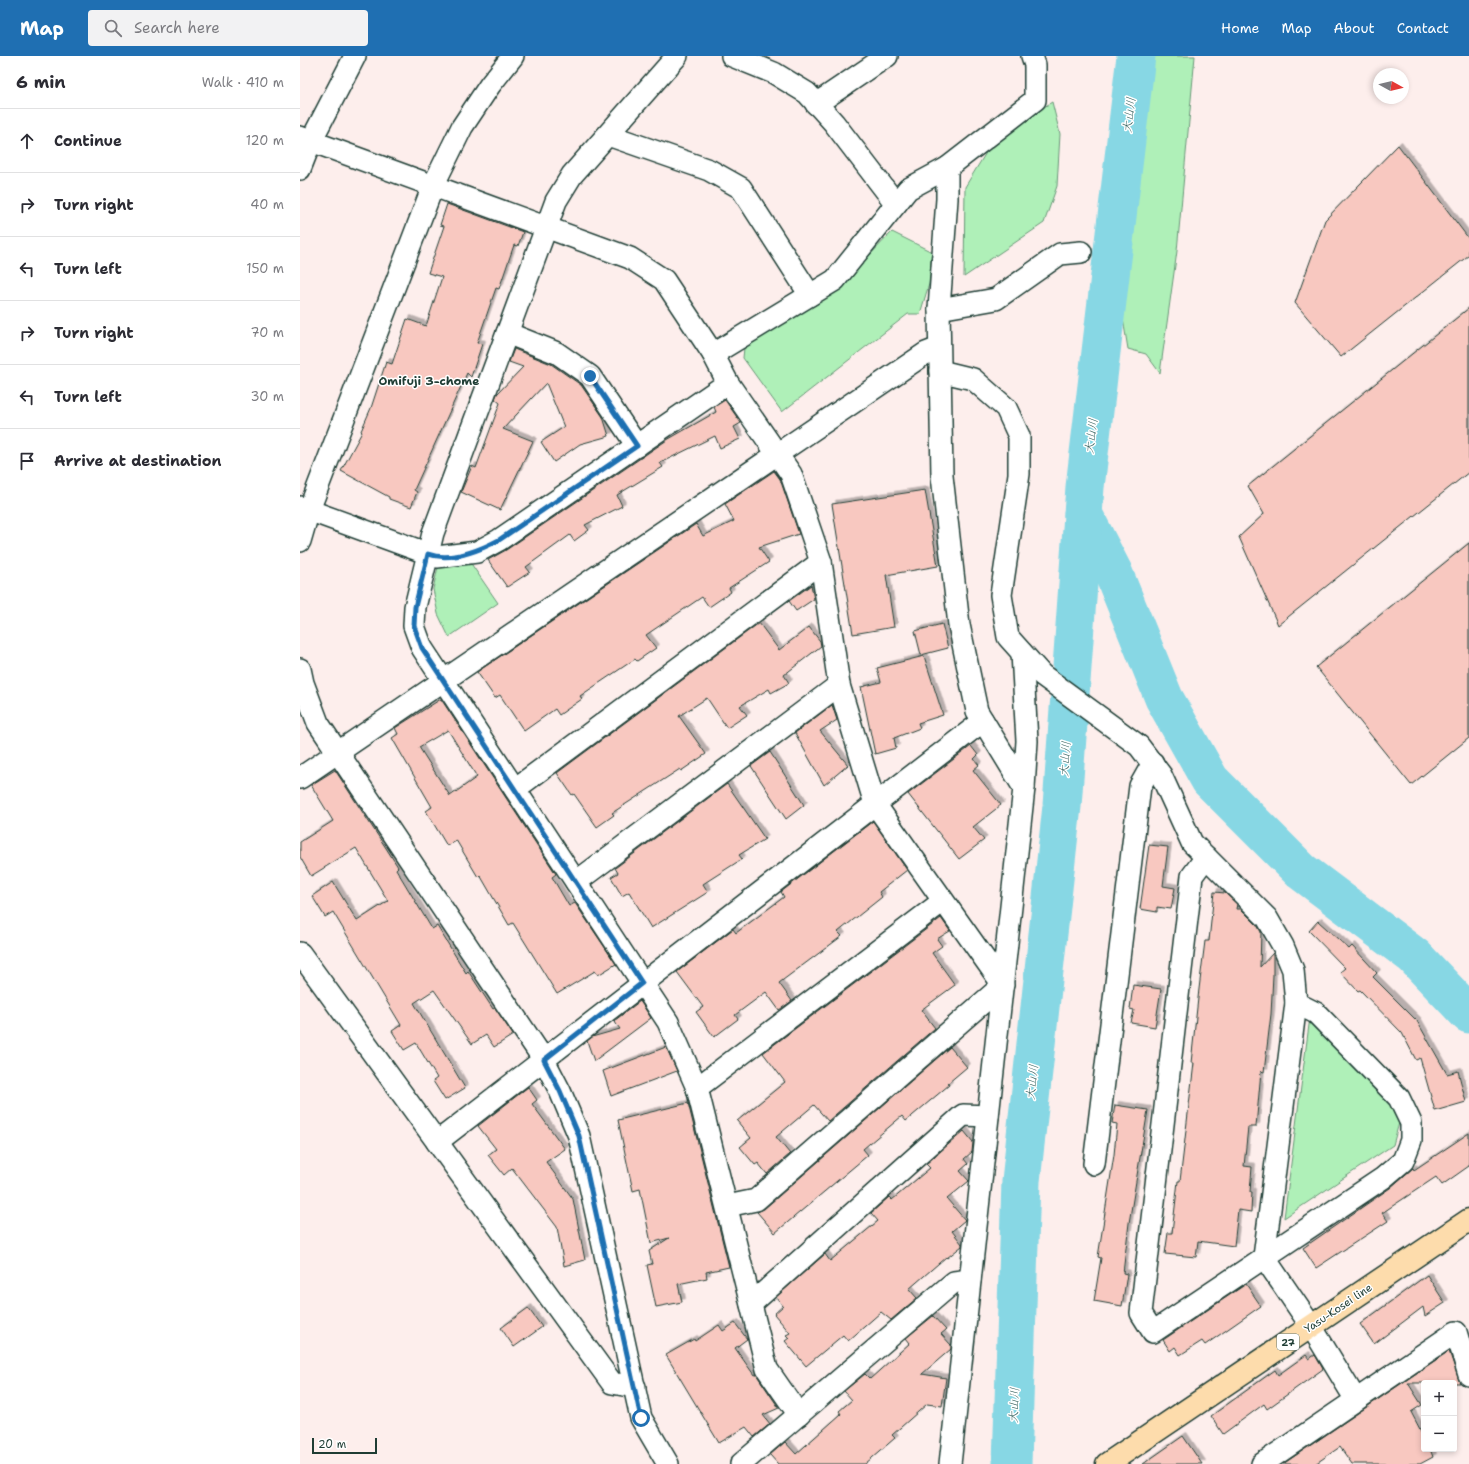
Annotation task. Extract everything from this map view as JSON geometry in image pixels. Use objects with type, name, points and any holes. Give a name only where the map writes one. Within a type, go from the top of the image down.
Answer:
[{"type":"main road","name":"Yasu-Kosei line","points":[[1107,1464],[1469,1220]]},
{"type":"street","points":[[300,169],[305,139],[355,56]]},
{"type":"street","points":[[300,541],[304,508],[433,186],[462,127],[490,85],[513,56]]},
{"type":"street","points":[[677,56],[572,175],[556,201],[433,533],[415,607],[414,626],[422,648],[668,1022],[698,1088],[767,1369],[799,1415]]},
{"type":"street","points":[[732,56],[774,73],[807,92],[834,123],[896,204]]},
{"type":"street","points":[[816,104],[887,56]]},
{"type":"street","points":[[713,354],[835,280],[908,190],[946,168],[1035,100],[1035,65],[1032,56]]},
{"type":"street","points":[[608,135],[709,170],[741,188],[810,295]]},
{"type":"street","points":[[305,139],[630,258],[664,280],[713,354],[728,383],[791,474],[821,562],[839,685],[874,804],[1003,985]]},
{"type":"street","points":[[946,168],[947,199],[939,309],[942,476],[958,617],[977,712],[1024,788]]},
{"type":"street","points":[[939,309],[996,299],[1060,254],[1081,252]]},
{"type":"street","points":[[507,333],[557,353],[590,376],[637,446]]},
{"type":"street","points":[[300,778],[777,453],[926,353],[939,348]]},
{"type":"street","points":[[940,371],[973,379],[1006,408],[1019,436],[1019,474],[1001,596],[1008,637],[1042,675],[1139,746],[1162,775],[1192,843],[1267,918],[1283,946],[1293,970],[1296,1003],[1264,1257],[1311,1326],[1356,1400]]},
{"type":"street","points":[[304,508],[437,557],[477,552],[499,540],[728,383]]},
{"type":"street","points":[[515,789],[821,562]]},
{"type":"street","points":[[950,1464],[1024,788],[1027,741],[1022,653]]},
{"type":"street","points":[[300,669],[303,683],[318,723],[544,1060],[560,1091],[579,1136],[641,1418],[668,1464]]},
{"type":"street","points":[[576,882],[839,685]]},
{"type":"street","points":[[437,1142],[983,721]]},
{"type":"street","points":[[1094,1164],[1140,786],[1153,764]]},
{"type":"street","points":[[1206,857],[1192,876],[1140,1313],[1153,1332],[1383,1178],[1403,1161],[1411,1140],[1411,1123],[1399,1098],[1316,1013],[1296,1003]]},
{"type":"street","points":[[698,1088],[943,901]]},
{"type":"street","points":[[300,953],[612,1383],[635,1386]]},
{"type":"street","points":[[727,1206],[756,1200],[1003,985]]},
{"type":"street","points":[[751,1304],[963,1115],[988,1116]]},
{"type":"street","points":[[741,1464],[954,1282],[970,1280]]},
{"type":"street","points":[[1262,1464],[1456,1332],[1469,1375]]},
{"type":"green space","points":[[1127,56],[1195,56],[1177,251],[1160,373],[1146,354],[1128,349],[1108,228]]},
{"type":"green space","points":[[1052,102],[1060,134],[1057,186],[1044,223],[964,277],[965,187],[995,138]]},
{"type":"green space","points":[[892,232],[932,252],[929,284],[920,314],[908,314],[782,412],[743,358],[745,338],[820,297],[864,261]]},
{"type":"green space","points":[[461,549],[498,603],[449,637],[438,614],[433,589],[438,567]]},
{"type":"green space","points":[[1310,1017],[1364,1063],[1400,1119],[1393,1145],[1284,1218]]},
{"type":"building","points":[[1398,145],[1469,239],[1469,255],[1341,357],[1295,303],[1325,220]]},
{"type":"building","points":[[447,204],[523,232],[518,246],[514,245],[499,289],[496,288],[477,343],[482,344],[471,377],[467,373],[414,490],[417,492],[411,507],[389,499],[389,497],[341,471],[362,432],[361,431],[371,408],[386,362],[392,364],[407,319],[426,326],[442,277],[428,273],[444,226],[440,225]]},
{"type":"building","points":[[1469,308],[1469,472],[1278,625],[1239,537],[1264,514],[1248,486]]},
{"type":"building","points":[[514,349],[551,364],[581,385],[603,417],[609,436],[580,444],[554,462],[541,442],[564,427],[546,383],[503,429],[533,441],[500,510],[461,492],[472,466],[476,468],[500,403],[495,399],[497,394],[523,367],[509,362]]},
{"type":"building","points":[[725,400],[741,423],[734,427],[740,439],[720,448],[715,436],[660,463],[663,467],[617,495],[622,506],[585,525],[589,530],[574,541],[570,535],[526,567],[530,572],[507,587],[488,560],[506,550],[667,440],[716,412],[714,407]]},
{"type":"building","points":[[774,471],[780,479],[799,534],[759,547],[769,562],[729,588],[731,592],[709,607],[702,597],[646,635],[656,648],[637,661],[635,659],[580,696],[582,699],[559,715],[555,709],[524,731],[500,695],[495,698],[477,672],[696,524],[703,536],[734,521],[725,504]]},
{"type":"building","points":[[925,490],[938,566],[886,575],[894,627],[853,634],[832,504]]},
{"type":"building","points":[[1469,543],[1469,738],[1411,785],[1316,667]]},
{"type":"building","points":[[811,585],[814,599],[796,611],[789,601]]},
{"type":"building","points":[[759,623],[779,650],[809,627],[820,641],[821,646],[784,675],[789,683],[771,693],[769,689],[740,706],[747,715],[727,728],[707,698],[679,716],[706,754],[612,813],[614,815],[597,827],[557,773]]},
{"type":"building","points":[[942,624],[948,648],[921,655],[915,631]]},
{"type":"building","points":[[924,656],[943,715],[918,723],[920,728],[894,738],[896,748],[875,754],[861,687],[881,682],[877,668]]},
{"type":"building","points":[[441,699],[556,874],[552,877],[569,906],[575,903],[616,964],[598,975],[595,971],[557,994],[513,923],[509,925],[480,875],[478,877],[456,840],[447,846],[426,811],[432,807],[392,738],[398,734],[395,728]],"holes":[[[448,730],[477,777],[450,796],[419,747]]]},
{"type":"building","points":[[832,705],[837,720],[820,731],[848,765],[824,785],[795,733]]},
{"type":"building","points":[[971,746],[978,755],[974,759],[979,765],[973,770],[1001,805],[973,827],[984,840],[959,859],[908,794]]},
{"type":"building","points":[[770,752],[804,805],[786,819],[751,766]]},
{"type":"building","points":[[335,770],[398,867],[396,869],[432,929],[437,926],[466,973],[468,971],[493,1009],[495,1008],[513,1035],[494,1047],[486,1035],[472,1044],[434,990],[414,1003],[465,1088],[445,1100],[433,1081],[437,1078],[416,1043],[404,1050],[392,1031],[401,1025],[333,912],[325,917],[312,896],[333,882],[357,921],[388,901],[356,848],[311,876],[300,857],[300,842],[333,821],[311,785]]},
{"type":"building","points":[[727,784],[765,839],[739,855],[742,859],[703,884],[708,892],[651,928],[629,892],[622,896],[611,877],[618,873],[615,868]]},
{"type":"building","points":[[873,821],[907,870],[879,892],[882,897],[838,932],[842,936],[779,983],[792,1001],[779,1010],[766,992],[735,1015],[738,1019],[714,1037],[696,1012],[703,1007],[677,972],[733,929],[736,933],[784,897],[781,892]]},
{"type":"building","points":[[1149,845],[1168,847],[1163,886],[1175,888],[1171,909],[1157,907],[1157,912],[1140,909]]},
{"type":"building","points":[[1214,892],[1225,893],[1237,904],[1236,909],[1241,909],[1257,925],[1261,932],[1260,967],[1273,953],[1273,975],[1271,1014],[1264,1072],[1261,1071],[1256,1127],[1248,1127],[1244,1166],[1252,1167],[1250,1192],[1252,1192],[1251,1212],[1238,1210],[1234,1246],[1198,1241],[1196,1257],[1165,1254],[1168,1233],[1172,1233],[1178,1181],[1180,1181],[1194,1063],[1191,1063],[1199,989],[1205,941],[1209,941]]},
{"type":"building","points":[[941,918],[950,931],[937,939],[942,946],[932,953],[955,985],[921,1010],[935,1028],[828,1121],[814,1105],[776,1137],[790,1154],[767,1174],[758,1163],[755,1165],[740,1147],[751,1138],[737,1121],[785,1082],[763,1053]]},
{"type":"building","points":[[1318,921],[1349,949],[1352,946],[1377,973],[1373,977],[1417,1021],[1447,1074],[1458,1071],[1466,1102],[1435,1111],[1420,1058],[1416,1060],[1402,1033],[1340,972],[1345,968],[1309,931]]},
{"type":"building","points":[[1133,985],[1161,989],[1155,1027],[1131,1023],[1134,1010],[1130,1009]]},
{"type":"building","points":[[640,1001],[651,1018],[594,1061],[587,1041],[592,1037],[620,1029],[614,1021]]},
{"type":"building","points":[[666,1047],[677,1071],[611,1096],[603,1071]]},
{"type":"building","points":[[950,1047],[967,1067],[948,1083],[949,1085],[906,1121],[902,1116],[863,1149],[868,1155],[775,1233],[757,1212],[764,1209]]},
{"type":"building","points":[[528,1087],[537,1100],[532,1104],[565,1149],[546,1162],[573,1199],[585,1260],[564,1266],[557,1227],[512,1168],[504,1175],[488,1155],[496,1149],[478,1126]]},
{"type":"building","points":[[688,1103],[729,1267],[706,1272],[707,1278],[678,1284],[682,1302],[656,1307],[647,1265],[652,1264],[649,1251],[669,1238],[651,1243],[640,1189],[633,1191],[618,1120]]},
{"type":"building","points":[[1115,1105],[1148,1110],[1129,1223],[1123,1273],[1127,1274],[1122,1306],[1094,1301],[1101,1258],[1098,1257],[1114,1155],[1117,1124],[1112,1123]]},
{"type":"building","points":[[964,1131],[973,1142],[972,1152],[964,1159],[968,1164],[960,1171],[969,1181],[947,1199],[965,1220],[952,1231],[962,1246],[947,1258],[946,1257],[909,1289],[917,1298],[891,1320],[881,1312],[848,1341],[843,1335],[806,1366],[785,1341],[789,1338],[786,1335],[790,1333],[774,1314],[783,1306],[776,1297],[825,1254],[830,1261],[878,1221],[871,1213],[889,1197],[892,1200],[930,1168],[926,1164]]},
{"type":"building","points":[[1469,1133],[1469,1166],[1442,1185],[1436,1177],[1382,1213],[1388,1221],[1316,1268],[1303,1248],[1390,1188],[1413,1168],[1414,1170]]},
{"type":"building","points":[[1427,1275],[1445,1303],[1425,1316],[1423,1307],[1374,1344],[1360,1324]]},
{"type":"building","points":[[1246,1284],[1261,1306],[1205,1345],[1202,1341],[1180,1355],[1175,1347],[1170,1351],[1163,1340]]},
{"type":"building","points":[[528,1308],[542,1327],[514,1347],[501,1328]]},
{"type":"building","points":[[933,1316],[946,1330],[941,1334],[951,1345],[951,1349],[922,1374],[946,1378],[942,1406],[927,1404],[892,1435],[895,1438],[865,1464],[778,1464],[770,1455],[785,1442],[796,1454],[841,1414],[839,1411],[852,1400],[844,1391],[865,1374],[870,1379],[910,1343],[906,1338]]},
{"type":"building","points":[[735,1323],[747,1339],[735,1348],[754,1375],[756,1374],[779,1408],[763,1415],[770,1424],[754,1437],[746,1427],[719,1443],[666,1355],[694,1339],[695,1341],[719,1325],[723,1331]]},
{"type":"building","points":[[1449,1351],[1460,1383],[1457,1383],[1457,1380],[1421,1380],[1421,1383],[1408,1383],[1421,1403],[1421,1406],[1411,1412],[1421,1431],[1421,1452],[1431,1452],[1433,1457],[1420,1464],[1352,1464],[1340,1447],[1315,1464],[1283,1464]]},
{"type":"building","points":[[1306,1355],[1309,1359],[1315,1355],[1323,1369],[1267,1409],[1264,1404],[1223,1434],[1211,1416],[1275,1370],[1278,1375]]},
{"type":"building","points":[[1183,1436],[1202,1464],[1143,1464]]},
{"type":"waterway","name":"大山川","points":[[1012,1464],[1021,1181],[1062,806],[1085,487],[1136,56]]},
{"type":"waterway","points":[[1083,514],[1113,572],[1164,698],[1210,780],[1301,871],[1414,956],[1469,1014]]},
{"type":"district","name":"Omifuji 3-chome","points":[[429,381]]},
{"type":"route","points":[[590,376],[637,446],[499,540],[477,552],[437,557],[428,554],[415,607],[414,626],[422,648],[642,983],[544,1060],[560,1091],[579,1136],[641,1418]]}]
